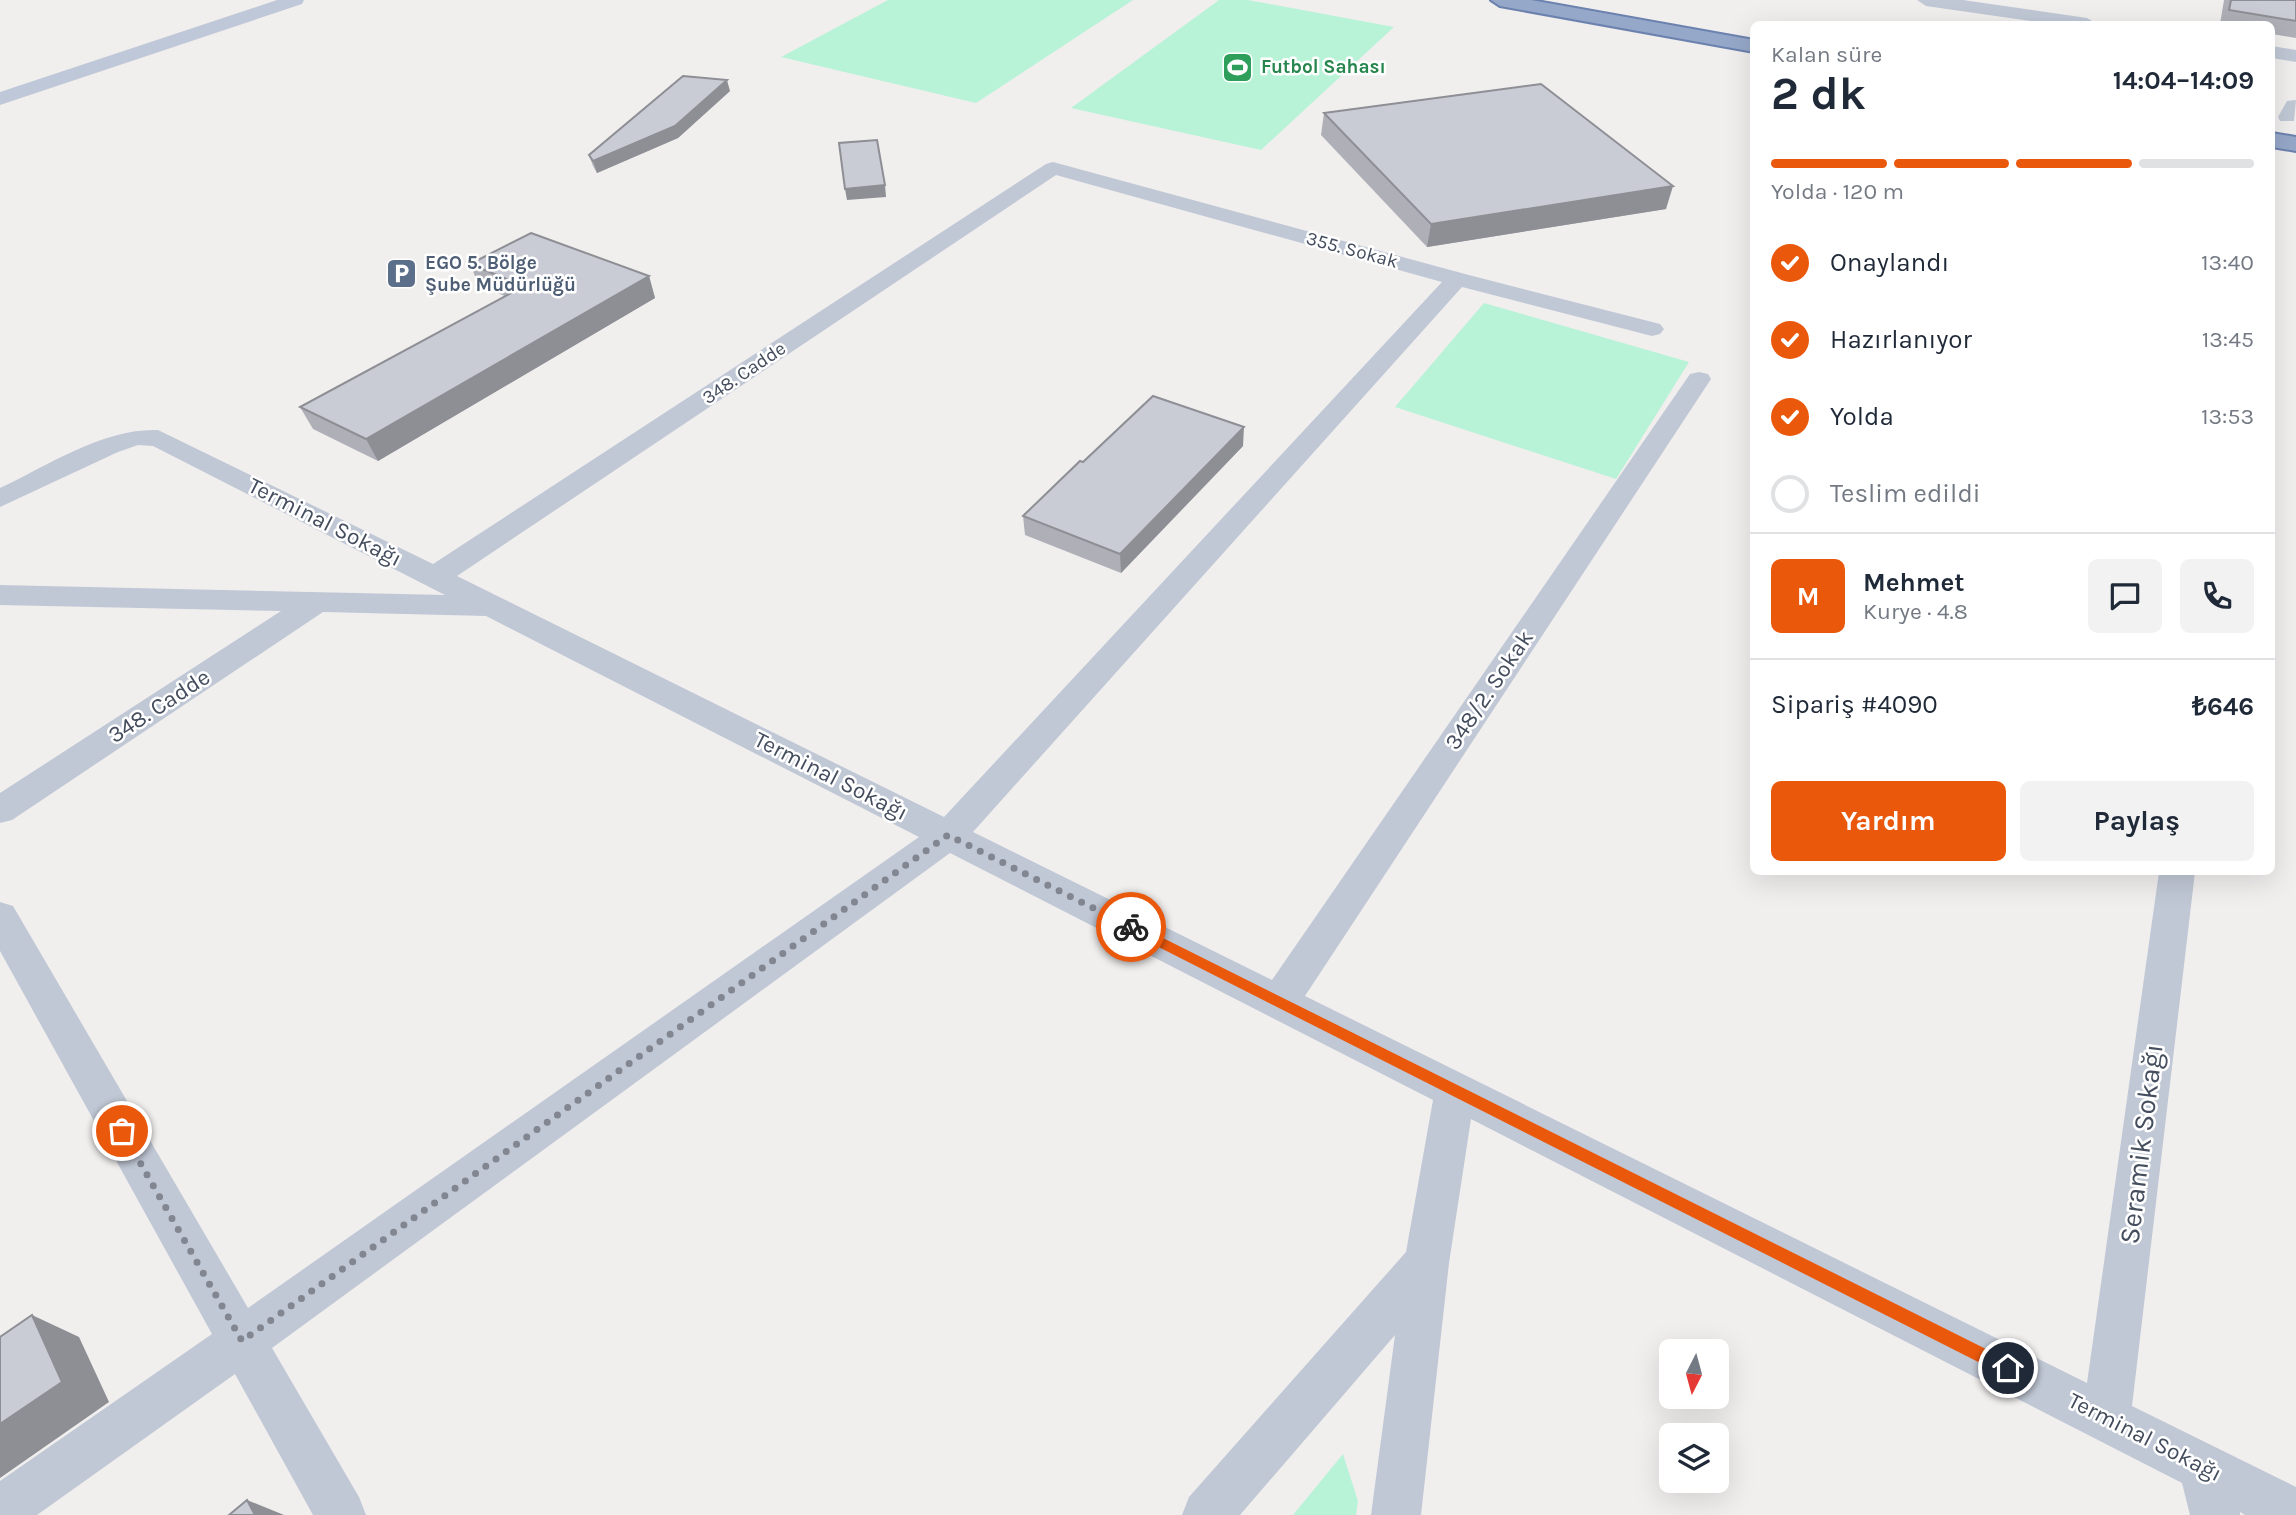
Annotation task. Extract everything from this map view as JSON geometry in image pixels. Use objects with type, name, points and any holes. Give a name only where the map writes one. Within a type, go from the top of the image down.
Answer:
[{"type":"highway","points":[[1500,0],[1750,45]]},
{"type":"highway","points":[[2275,140],[2296,144]]},
{"type":"main road","points":[[0,80],[244,0]]},
{"type":"main road","points":[[0,99],[295,0]]},
{"type":"street","points":[[1926,0],[2067,21]]},
{"type":"street","points":[[2275,52],[2296,56]]},
{"type":"street","name":"355. Sokak","points":[[1053,168],[1457,279],[1652,329]]},
{"type":"street","name":"348. Cadde","points":[[435,577],[1053,168]]},
{"type":"street","points":[[0,1511],[948,835],[1457,279]]},
{"type":"street","name":"348/2. Sokak","points":[[1279,1002],[1699,379]]},
{"type":"street","name":"Terminal Sokağı","points":[[0,499],[109,446],[136,437],[158,438],[2296,1514]]},
{"type":"street","points":[[0,595],[492,606]]},
{"type":"street","name":"348. Cadde","points":[[0,810],[317,602]]},
{"type":"street","name":"Seramik Sokağı","points":[[2106,1417],[2177,875]]},
{"type":"street","points":[[1,919],[341,1515]]},
{"type":"street","points":[[1396,1515],[1427,1263],[1455,1090]]},
{"type":"street","points":[[1207,1515],[1427,1263]]},
{"type":"street","points":[[2203,1466],[2215,1515]]},
{"type":"green space","points":[[888,0],[1133,0],[976,103],[781,57]]},
{"type":"green space","name":"Futbol Sahası","points":[[1219,0],[1248,0],[1394,27],[1261,150],[1071,108]]},
{"type":"green space","points":[[1484,303],[1689,362],[1616,479],[1395,407]]},
{"type":"green space","points":[[1343,1454],[1358,1501],[1356,1515],[1293,1515]]},
{"type":"building","points":[[2231,0],[2296,0],[2296,21],[2229,10]]},
{"type":"building","points":[[683,76],[727,80],[675,126],[593,161],[589,155]]},
{"type":"building","points":[[1541,84],[1673,186],[1431,224],[1324,113]]},
{"type":"building","points":[[877,140],[885,185],[845,189],[839,143]]},
{"type":"building","points":[[531,233],[649,276],[366,439],[300,407],[524,286],[470,264]]},
{"type":"building","points":[[1153,396],[1244,427],[1120,554],[1023,516],[1080,461],[1083,462]]},
{"type":"building","points":[[32,1315],[62,1382],[0,1424],[0,1337]]},
{"type":"building","points":[[247,1500],[255,1515],[229,1515]]},
{"type":"way so far","points":[[122,1131],[242,1341],[948,835],[1131,927]]},
{"type":"place","name":"Futbol Sahası","points":[[1238,67]]},
{"type":"place","name":"EGO 5. Bölge Şube Müdürlüğü","points":[[402,274]]},
{"type":"route","points":[[1131,927],[2008,1368]]}]
